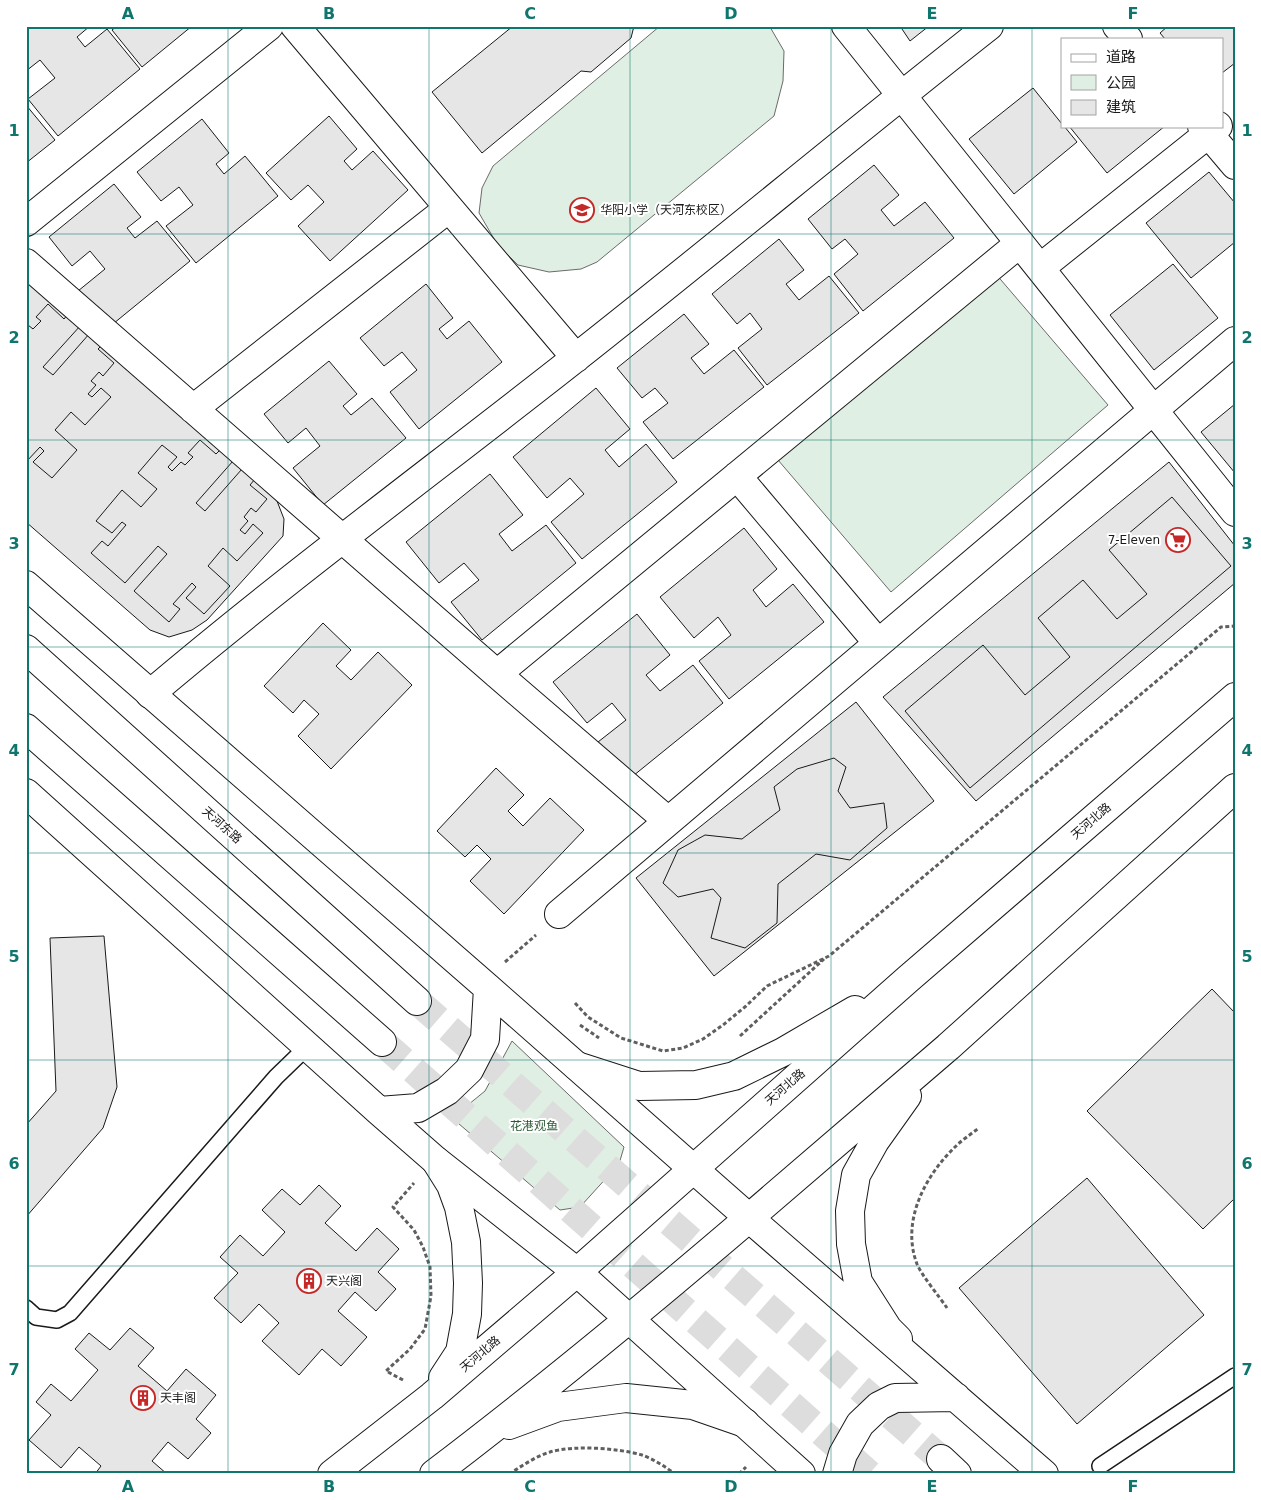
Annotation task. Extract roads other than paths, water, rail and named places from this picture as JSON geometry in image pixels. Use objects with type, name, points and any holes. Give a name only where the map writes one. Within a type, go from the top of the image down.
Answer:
[{"type":"main road","points":[[26,222],[268,26]]},
{"type":"main road","points":[[296,26],[576,358]]},
{"type":"main road","points":[[846,26],[1235,512]]},
{"type":"main road","points":[[150,694],[576,358],[989,26]]},
{"type":"main road","points":[[1117,26],[1127,38]]},
{"type":"main road","points":[[1224,120],[1235,113]]},
{"type":"main road","points":[[1040,268],[1211,128]]},
{"type":"main road","points":[[1213,128],[1235,164]]},
{"type":"main road","points":[[193,410],[449,208]]},
{"type":"main road","points":[[497,674],[1020,243]]},
{"type":"main road","points":[[26,263],[668,821]]},
{"type":"main road","points":[[559,914],[1235,341]]},
{"type":"main road","points":[[737,476],[878,643]]},
{"type":"main road","points":[[26,585],[577,1066],[692,1169],[1044,1474]]},
{"type":"main road","name":"天河东路","points":[[26,649],[417,1001]]},
{"type":"main road","name":"天河北路","points":[[332,1474],[432,1396],[577,1272],[908,979],[1235,697]]},
{"type":"main road","points":[[26,728],[382,1042]]},
{"type":"main road","points":[[434,1474],[630,1319],[749,1218],[948,1047],[1235,788]]},
{"type":"main road","points":[[26,793],[379,1111],[435,1160],[577,1272],[801,1474]]},
{"type":"main road","points":[[577,1066],[639,1086],[696,1085],[734,1076],[783,1052],[908,979]]},
{"type":"main road","points":[[379,1111],[418,1108],[447,1091],[470,1070],[485,1039],[488,988]]},
{"type":"main road","points":[[948,1047],[897,1110],[875,1141],[856,1175],[850,1211],[851,1244],[858,1282],[888,1329],[956,1397]]},
{"type":"main road","points":[[432,1396],[460,1352],[467,1314],[468,1283],[466,1242],[458,1207],[451,1185],[435,1160]]},
{"type":"main road","points":[[837,1474],[843,1454],[860,1424],[879,1406],[894,1398],[956,1397]]},
{"type":"main road","points":[[489,1432],[558,1407],[626,1398],[693,1405],[745,1424]]},
{"type":"lane","points":[[26,1308],[36,1317],[57,1320],[70,1313],[276,1077],[307,1047]]},
{"type":"lane","points":[[1100,1466],[1235,1376]]},
{"type":"tunnel","points":[[417,1001],[941,1459]]},
{"type":"tunnel","points":[[382,1042],[869,1474]]},
{"type":"place","name":"华阳小学（天河东校区）","points":[[582,210]]},
{"type":"place","name":"7-Eleven","points":[[1178,540]]},
{"type":"place","name":"天兴阁","points":[[309,1281]]},
{"type":"place","name":"天丰阁","points":[[143,1398]]},
{"type":"park label","name":"花港观鱼","points":[[534,1126]]}]
